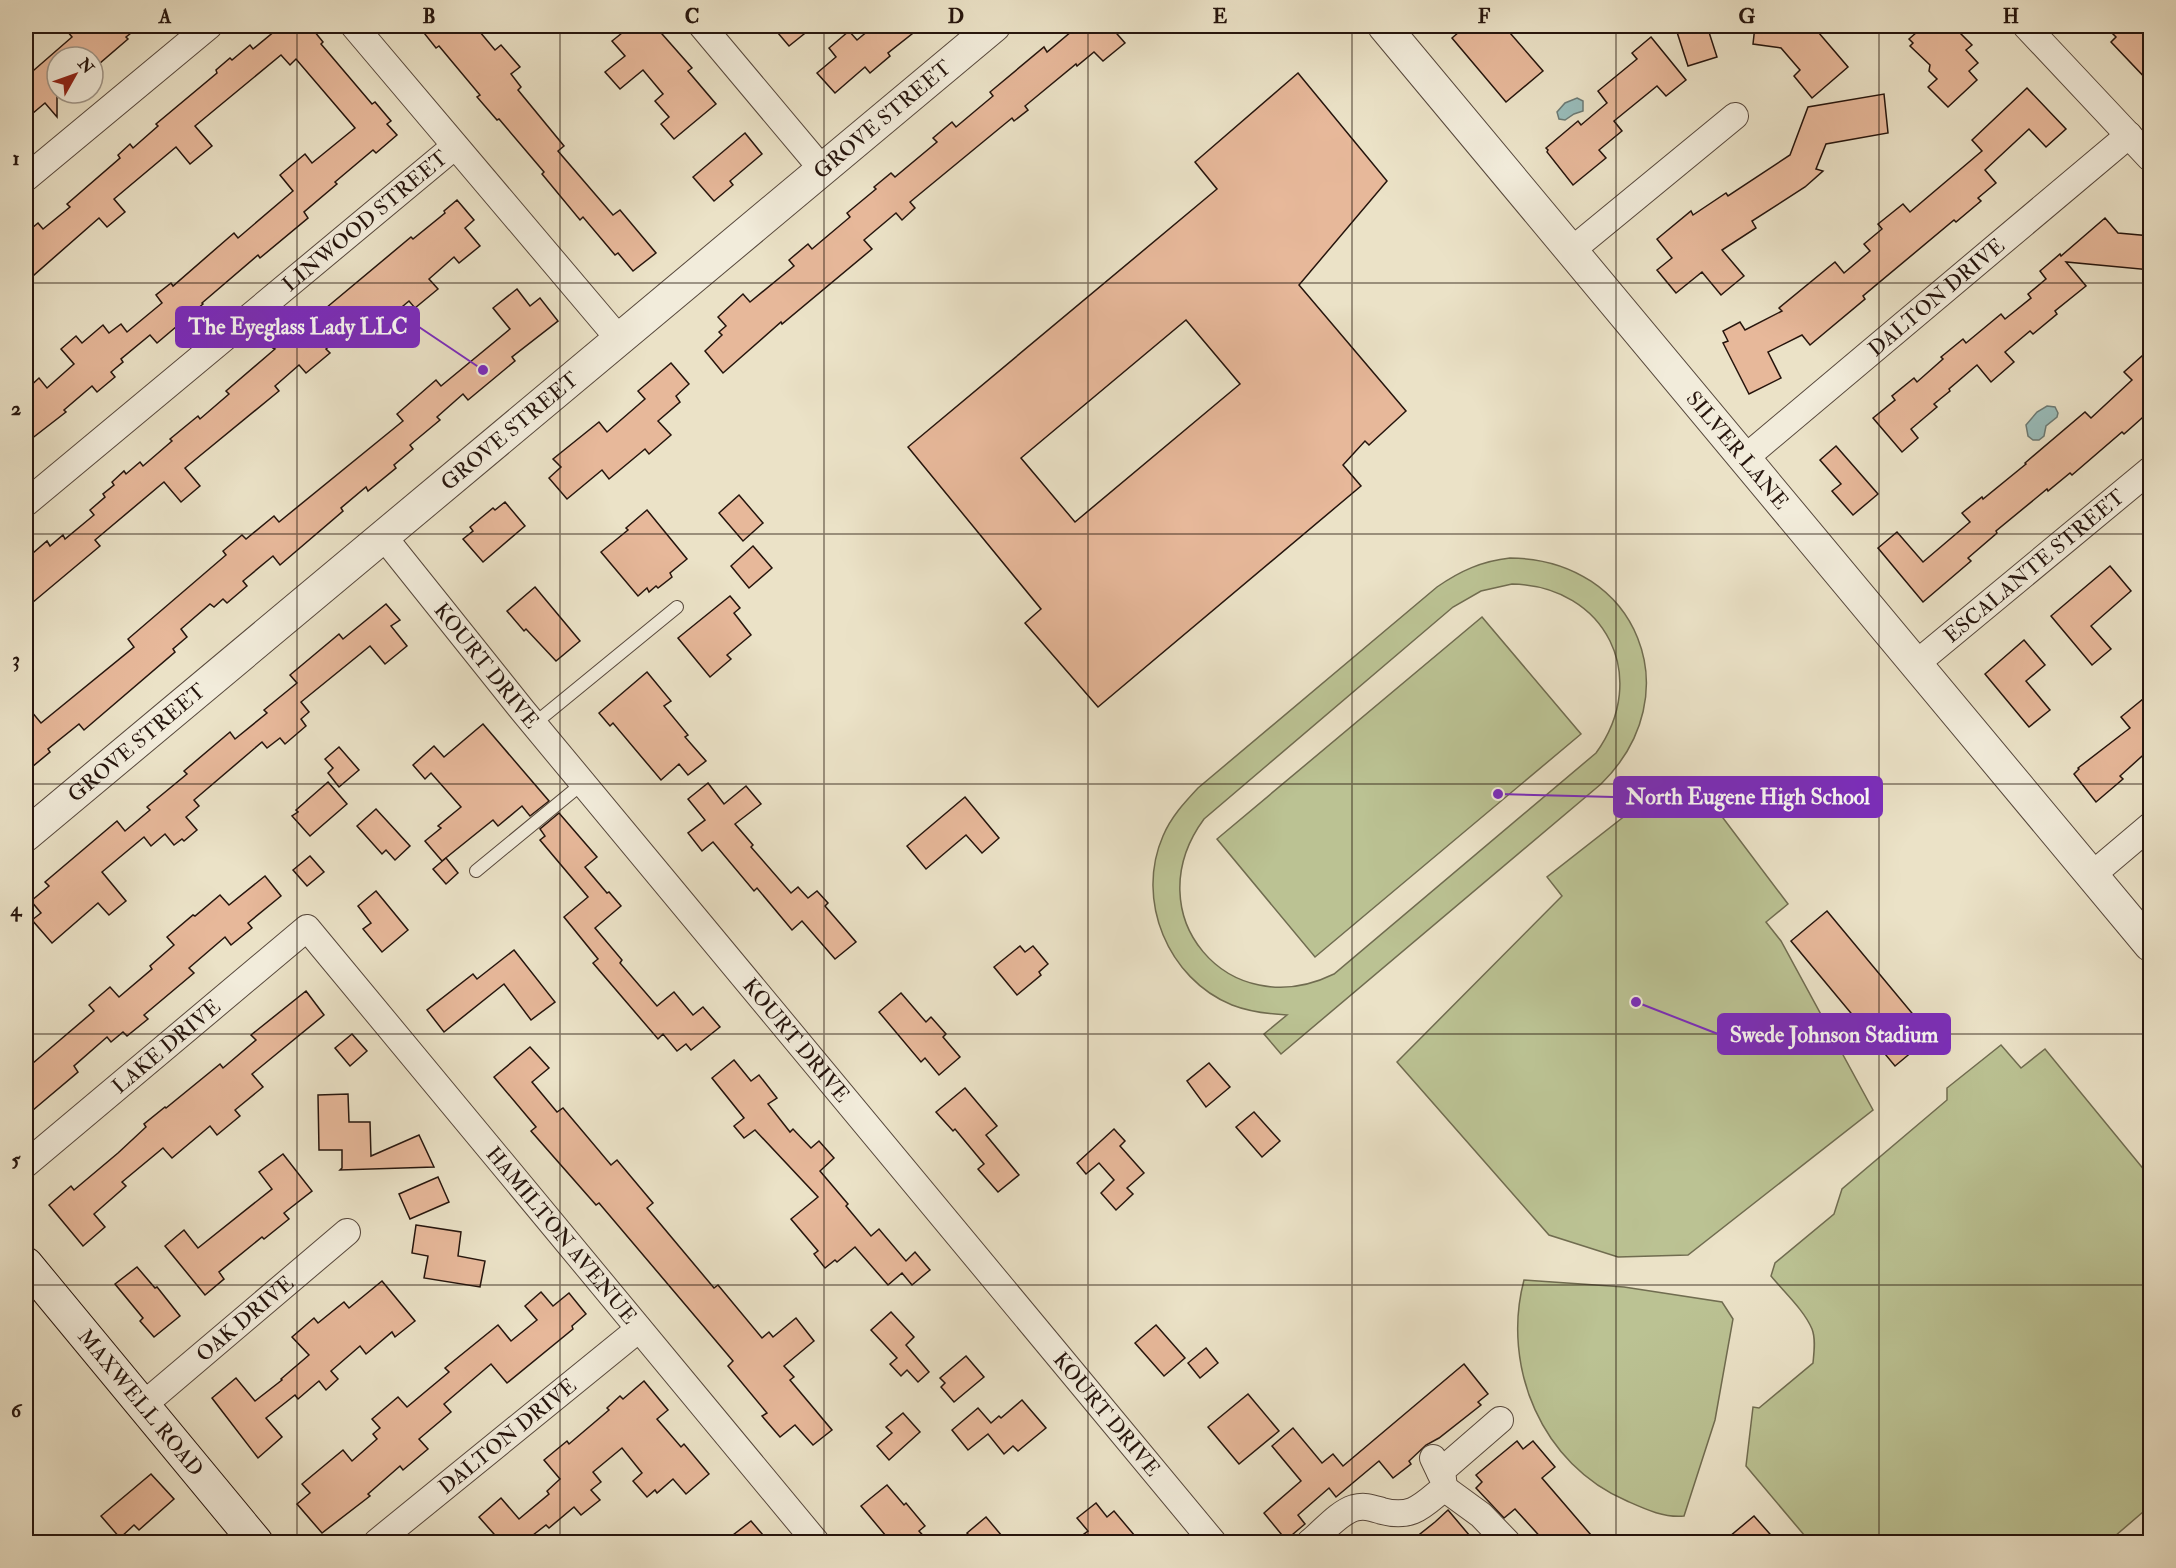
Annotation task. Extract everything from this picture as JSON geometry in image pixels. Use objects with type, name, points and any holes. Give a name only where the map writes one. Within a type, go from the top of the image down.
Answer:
[{"type":"main road","name":"MAXWELL ROAD","points":[[26,1264],[256,1542]]},
{"type":"street","points":[[26,178],[209,26]]},
{"type":"street","points":[[354,26],[619,339]]},
{"type":"street","points":[[702,26],[822,169]]},
{"type":"street","name":"GROVE STREET","points":[[26,835],[994,26]]},
{"type":"street","points":[[2026,26],[2151,158]]},
{"type":"street","name":"SILVER LANE","points":[[1394,29],[1572,250],[2151,945]]},
{"type":"street","points":[[1572,250],[1735,116]]},
{"type":"street","name":"DALTON DRIVE","points":[[1745,458],[2129,135]]},
{"type":"street","name":"LINWOOD STREET","points":[[26,503],[455,146]]},
{"type":"street","name":"ESCALANTE STREET","points":[[1917,663],[2151,470]]},
{"type":"street","name":"KOURT DRIVE","points":[[382,537],[534,724],[1213,1542]]},
{"type":"street","points":[[2092,875],[2151,826]]},
{"type":"street","name":"LAKE DRIVE","points":[[26,1164],[307,928]]},
{"type":"street","name":"HAMILTON AVENUE","points":[[307,928],[816,1542]]},
{"type":"street","name":"OAK DRIVE","points":[[142,1406],[347,1232]]},
{"type":"street","name":"DALTON DRIVE","points":[[377,1542],[639,1329]]},
{"type":"street","points":[[1310,1542],[1350,1510],[1363,1506],[1393,1513],[1417,1510],[1439,1472],[1500,1420]]},
{"type":"street","points":[[1439,1472],[1507,1542]]},
{"type":"lane","points":[[534,724],[677,607]]},
{"type":"lane","points":[[476,870],[583,783]]},
{"type":"green space","points":[[1510,558],[1554,564],[1591,581],[1619,606],[1638,638],[1646,674],[1643,711],[1628,749],[1601,784],[1281,1054],[1264,1034],[1287,1015],[1259,1012],[1232,1005],[1210,993],[1190,977],[1175,957],[1163,935],[1156,911],[1153,886],[1155,861],[1166,829],[1198,788],[1437,587],[1472,568]],"holes":[[[1512,584],[1545,589],[1573,601],[1594,618],[1610,641],[1618,667],[1619,695],[1612,724],[1596,753],[1334,974],[1295,986],[1259,985],[1228,973],[1203,952],[1186,924],[1180,891],[1185,855],[1204,819],[1453,607],[1481,591]]]},
{"type":"green space","points":[[1482,617],[1581,734],[1315,957],[1217,839]]},
{"type":"green space","points":[[1649,797],[1714,806],[1788,904],[1766,922],[1781,941],[1873,1110],[1688,1255],[1618,1257],[1549,1235],[1397,1062],[1562,896],[1547,877]]},
{"type":"green space","points":[[2001,1045],[2021,1068],[2045,1049],[2150,1177],[2150,1506],[2108,1542],[1810,1542],[1746,1466],[1753,1407],[1759,1408],[1813,1363],[1812,1329],[1799,1308],[1771,1276],[1775,1263],[1834,1214],[1842,1189],[1947,1100],[1947,1088]]},
{"type":"green space","points":[[1524,1280],[1624,1287],[1722,1302],[1733,1319],[1715,1420],[1684,1516],[1669,1516],[1648,1510],[1597,1485],[1572,1464],[1551,1438],[1535,1410],[1524,1379],[1518,1346],[1518,1313]]},
{"type":"water","points":[[1577,98],[1583,101],[1583,111],[1565,120],[1559,119],[1557,112],[1565,103]]},
{"type":"water","points":[[2047,406],[2055,407],[2057,417],[2046,426],[2044,436],[2039,440],[2033,440],[2028,436],[2026,425],[2037,412]]},
{"type":"building","points":[[63,26],[140,26],[105,59],[105,45],[63,45],[72,37]]},
{"type":"building","points":[[281,26],[310,26],[323,42],[321,44],[372,104],[375,102],[391,121],[387,124],[397,135],[376,153],[373,150],[335,182],[337,184],[304,212],[308,218],[260,258],[258,255],[157,343],[150,335],[121,359],[123,362],[111,372],[115,377],[97,392],[92,386],[64,410],[66,412],[26,443],[26,390],[39,378],[47,388],[74,364],[61,349],[76,336],[82,343],[103,325],[109,333],[121,324],[127,332],[162,303],[156,295],[171,283],[173,286],[234,233],[238,238],[293,191],[280,175],[305,154],[312,163],[355,128],[296,59],[290,65],[281,55],[195,126],[212,146],[190,164],[176,147],[114,199],[125,212],[107,227],[99,218],[26,282],[26,233],[38,223],[43,229],[70,207],[67,204],[120,158],[118,155],[130,144],[133,148],[158,126],[156,124],[217,73],[216,70],[230,58],[232,60],[250,45],[253,49]]},
{"type":"building","points":[[433,26],[458,26],[464,33],[475,26],[495,50],[501,45],[520,67],[511,74],[521,87],[518,90],[564,146],[558,151],[613,215],[620,210],[656,253],[633,271],[618,253],[615,255],[583,217],[580,220],[542,174],[544,172],[477,97],[480,95],[439,46],[436,48],[424,33]]},
{"type":"building","points":[[615,26],[655,26],[692,68],[688,71],[716,104],[674,139],[661,124],[669,117],[655,101],[663,94],[643,70],[620,89],[605,72],[625,56],[612,41],[622,33]]},
{"type":"building","points":[[772,26],[814,26],[789,46]]},
{"type":"building","points":[[874,26],[922,26],[888,53],[890,56],[870,73],[865,67],[835,93],[817,73],[836,57],[829,48],[849,31],[857,40]]},
{"type":"building","points":[[1078,26],[1110,26],[1125,43],[1103,61],[1094,52],[1077,66],[1076,64],[1025,106],[1028,110],[1014,121],[1012,118],[910,202],[915,208],[902,220],[896,213],[864,240],[872,249],[782,324],[781,322],[723,373],[705,351],[722,335],[719,332],[726,326],[718,317],[743,294],[750,302],[794,266],[789,260],[808,244],[812,249],[850,217],[847,213],[876,189],[874,187],[891,173],[895,177],[937,142],[933,138],[952,122],[956,127],[993,96],[990,92],[1044,47],[1047,52]]},
{"type":"building","points":[[1466,26],[1504,26],[1543,71],[1506,102],[1452,38]]},
{"type":"building","points":[[1675,26],[1707,26],[1717,57],[1688,66]]},
{"type":"building","points":[[1755,26],[1813,26],[1848,67],[1812,98],[1794,76],[1800,70],[1781,48],[1753,44]]},
{"type":"building","points":[[1924,26],[1953,26],[1972,45],[1966,50],[1978,63],[1969,71],[1977,80],[1948,107],[1928,87],[1937,79],[1929,71],[1930,65],[1910,46],[1913,43],[1909,39]]},
{"type":"building","points":[[2105,26],[2151,26],[2151,84],[2111,42],[2116,37]]},
{"type":"building","points":[[1651,37],[1686,80],[1666,96],[1657,86],[1614,121],[1622,131],[1599,150],[1606,158],[1573,185],[1546,148],[1578,121],[1581,125],[1607,103],[1598,91],[1637,59],[1632,53]]},
{"type":"building","points":[[45,60],[45,103],[26,119],[26,77]]},
{"type":"building","points":[[1298,73],[1387,181],[1299,285],[1406,411],[1369,445],[1365,441],[1343,465],[1361,486],[1098,707],[1025,623],[1041,609],[908,447],[1217,189],[1195,162]],"holes":[[[1186,320],[1240,384],[1075,522],[1021,458]]]},
{"type":"building","points":[[2027,88],[2066,129],[2046,147],[2029,129],[1985,170],[1996,183],[1978,198],[1981,201],[1956,222],[1954,220],[1863,296],[1865,299],[1810,345],[1802,335],[1768,352],[1781,378],[1749,394],[1723,343],[1728,341],[1723,331],[1740,322],[1745,330],[1782,311],[1779,308],[1835,262],[1844,273],[1870,251],[1864,244],[1882,229],[1878,224],[1903,204],[1910,212],[1982,151],[1972,140]]},
{"type":"building","points":[[1884,94],[1888,133],[1826,144],[1816,169],[1823,171],[1805,187],[1752,221],[1756,228],[1722,250],[1744,276],[1721,295],[1702,272],[1676,293],[1657,270],[1672,258],[1657,239],[1691,211],[1693,215],[1726,193],[1728,196],[1790,155],[1808,107]]},
{"type":"building","points":[[47,105],[57,105],[57,117]]},
{"type":"building","points":[[745,133],[762,154],[730,181],[733,185],[714,201],[693,177]]},
{"type":"building","points":[[457,200],[474,220],[465,228],[480,246],[459,263],[454,257],[429,279],[438,289],[415,308],[409,301],[397,311],[395,310],[364,337],[354,326],[326,349],[330,353],[306,373],[299,365],[275,386],[279,391],[185,468],[200,486],[181,502],[164,482],[95,540],[100,546],[26,608],[26,559],[47,541],[50,546],[63,535],[65,539],[94,515],[90,510],[105,497],[103,494],[114,485],[112,482],[124,471],[126,474],[140,462],[143,466],[172,441],[170,439],[198,416],[200,419],[229,394],[226,391],[275,349],[273,348],[287,335],[289,338],[308,323],[411,237],[413,239],[445,213],[444,211]]},
{"type":"building","points":[[2105,218],[2118,233],[2151,236],[2151,270],[2066,262],[2086,286],[2055,311],[2057,314],[2033,334],[2030,331],[2005,352],[2014,362],[1991,382],[1977,365],[1949,389],[1950,391],[1934,404],[1937,407],[1911,429],[1918,438],[1902,452],[1873,418],[1895,400],[1892,396],[1914,378],[1917,382],[1943,359],[1941,357],[1963,339],[1966,343],[2001,314],[2005,319],[2031,298],[2028,294],[2046,279],[2040,271]]},
{"type":"building","points":[[517,289],[530,306],[540,298],[558,321],[512,357],[515,361],[468,400],[463,394],[437,417],[440,420],[410,445],[413,449],[394,465],[396,468],[368,491],[366,487],[341,508],[343,511],[280,565],[273,556],[243,581],[247,586],[227,603],[223,599],[214,607],[210,604],[181,629],[187,637],[173,649],[175,652],[84,730],[79,724],[48,749],[50,752],[26,772],[26,705],[41,723],[134,647],[128,639],[226,555],[223,551],[242,535],[246,539],[274,516],[279,522],[403,421],[397,414],[436,380],[441,386],[510,329],[493,308]]},
{"type":"building","points":[[2151,348],[2151,410],[2072,475],[2070,473],[2048,491],[2047,489],[1996,531],[1997,533],[1968,558],[1971,561],[1923,602],[1878,548],[1897,532],[1923,562],[1970,522],[1962,513],[2026,464],[2085,412],[2091,418],[2132,380],[2124,372]]},
{"type":"building","points":[[671,363],[689,384],[676,396],[680,402],[658,421],[671,435],[649,454],[645,449],[609,479],[602,470],[567,499],[549,478],[561,467],[553,459],[599,422],[607,432],[645,399],[638,391]]},
{"type":"building","points":[[1836,446],[1878,494],[1853,515],[1832,491],[1841,484],[1820,460]]},
{"type":"building","points":[[739,495],[763,523],[743,541],[719,513]]},
{"type":"building","points":[[505,502],[525,526],[483,562],[463,539],[473,531],[470,527],[493,508],[495,510]]},
{"type":"building","points":[[647,510],[687,559],[670,573],[672,577],[658,588],[656,586],[649,592],[647,588],[638,596],[601,552],[628,530],[626,528]]},
{"type":"building","points":[[753,546],[772,568],[749,588],[731,566]]},
{"type":"building","points":[[2110,566],[2131,591],[2091,626],[2111,649],[2092,665],[2051,616]]},
{"type":"building","points":[[535,587],[580,641],[556,661],[526,629],[524,631],[507,611]]},
{"type":"building","points":[[730,596],[740,608],[734,613],[751,635],[727,655],[731,659],[710,677],[678,638]]},
{"type":"building","points":[[386,604],[400,620],[391,626],[407,646],[385,664],[370,646],[301,702],[309,712],[301,719],[306,726],[285,744],[280,738],[267,748],[262,742],[194,800],[199,806],[186,817],[197,830],[184,841],[182,839],[174,845],[165,834],[151,846],[144,837],[102,872],[126,901],[109,915],[98,903],[52,943],[32,920],[41,913],[31,901],[49,886],[45,882],[117,821],[125,831],[150,810],[147,807],[187,774],[184,771],[230,732],[235,739],[267,713],[264,710],[297,683],[290,675],[339,634],[343,639]]},
{"type":"building","points":[[2024,640],[2045,665],[2026,681],[2050,710],[2029,727],[1985,674]]},
{"type":"building","points":[[647,672],[671,701],[664,706],[688,735],[685,737],[706,761],[688,775],[679,764],[661,780],[613,723],[610,726],[599,713]]},
{"type":"building","points":[[2143,699],[2151,708],[2151,748],[2120,776],[2123,779],[2096,802],[2074,774],[2078,768],[2130,728],[2121,717]]},
{"type":"building","points":[[483,724],[549,801],[530,816],[522,806],[498,826],[493,820],[442,861],[425,841],[441,828],[438,826],[461,807],[431,773],[425,779],[413,765],[434,746],[444,757]]},
{"type":"building","points":[[339,747],[359,770],[339,787],[328,773],[333,768],[325,759]]},
{"type":"building","points":[[328,782],[347,804],[310,836],[292,816]]},
{"type":"building","points":[[708,783],[724,804],[746,786],[761,804],[735,824],[753,845],[751,847],[791,893],[798,887],[808,898],[817,891],[828,903],[825,906],[856,942],[835,959],[802,921],[792,930],[757,888],[754,891],[713,842],[702,851],[688,833],[705,820],[688,799]]},
{"type":"building","points":[[965,797],[999,838],[982,853],[966,835],[926,869],[907,846]]},
{"type":"building","points":[[376,809],[410,846],[395,860],[386,850],[382,854],[357,826]]},
{"type":"building","points":[[559,813],[597,857],[585,867],[621,906],[595,928],[622,960],[620,963],[657,1006],[674,992],[693,1015],[703,1007],[720,1027],[691,1050],[686,1044],[677,1051],[663,1034],[658,1039],[593,963],[598,959],[564,917],[588,897],[540,840],[545,836],[540,829]]},
{"type":"building","points":[[310,856],[324,872],[307,886],[293,870]]},
{"type":"building","points":[[446,858],[458,873],[446,884],[433,869]]},
{"type":"building","points":[[265,876],[281,896],[248,923],[252,928],[231,945],[225,937],[189,968],[194,973],[144,1015],[148,1019],[127,1036],[123,1032],[111,1042],[107,1037],[74,1066],[78,1072],[26,1116],[26,1069],[94,1011],[89,1005],[110,987],[119,997],[152,969],[150,966],[174,945],[167,937],[193,915],[195,916],[220,895],[229,905]]},
{"type":"building","points":[[376,891],[408,930],[382,952],[363,929],[371,923],[358,906]]},
{"type":"building","points":[[1827,911],[1931,1036],[1895,1066],[1791,941]]},
{"type":"building","points":[[1020,946],[1025,952],[1033,946],[1048,964],[1039,972],[1041,975],[1017,995],[994,967]]},
{"type":"building","points":[[514,950],[555,1002],[531,1020],[504,984],[444,1032],[427,1010],[473,974],[477,979]]},
{"type":"building","points":[[306,991],[324,1015],[252,1074],[263,1087],[235,1110],[240,1116],[217,1135],[210,1126],[172,1158],[163,1148],[122,1182],[126,1186],[94,1214],[105,1227],[83,1246],[49,1205],[71,1186],[74,1190],[118,1153],[146,1127],[144,1124],[165,1107],[220,1064],[223,1068],[256,1040],[251,1035]]},
{"type":"building","points":[[901,993],[926,1022],[931,1017],[946,1034],[943,1037],[960,1057],[939,1075],[925,1058],[921,1062],[879,1012]]},
{"type":"building","points":[[352,1034],[367,1051],[350,1066],[335,1048]]},
{"type":"building","points":[[530,1047],[549,1068],[532,1082],[557,1112],[563,1108],[611,1165],[617,1160],[653,1203],[647,1208],[714,1288],[718,1285],[762,1338],[769,1332],[773,1337],[796,1318],[814,1341],[784,1366],[794,1377],[790,1380],[832,1430],[813,1445],[795,1425],[780,1437],[762,1416],[767,1413],[728,1366],[733,1361],[599,1203],[596,1205],[531,1131],[536,1127],[494,1077]]},
{"type":"building","points":[[734,1060],[751,1081],[759,1075],[777,1098],[768,1104],[790,1132],[793,1129],[811,1148],[819,1141],[834,1158],[820,1171],[871,1236],[879,1229],[906,1261],[915,1252],[930,1270],[912,1285],[902,1273],[888,1285],[855,1247],[837,1262],[835,1260],[825,1268],[814,1254],[818,1251],[791,1219],[818,1197],[755,1130],[744,1138],[734,1126],[744,1118],[712,1078]]},
{"type":"building","points":[[1209,1063],[1230,1087],[1206,1107],[1187,1081]]},
{"type":"building","points":[[965,1088],[997,1126],[986,1135],[1019,1175],[998,1192],[978,1169],[984,1164],[955,1129],[953,1131],[936,1112]]},
{"type":"building","points":[[348,1094],[349,1122],[370,1122],[371,1156],[419,1135],[434,1167],[340,1170],[342,1150],[319,1150],[318,1095]]},
{"type":"building","points":[[1254,1112],[1280,1141],[1262,1157],[1236,1127]]},
{"type":"building","points":[[1114,1129],[1125,1141],[1120,1146],[1144,1173],[1127,1188],[1133,1194],[1116,1210],[1101,1193],[1114,1180],[1099,1163],[1086,1174],[1077,1163]]},
{"type":"building","points":[[283,1154],[312,1191],[284,1213],[289,1219],[264,1239],[262,1237],[219,1272],[224,1279],[205,1295],[165,1246],[184,1230],[198,1248],[272,1189],[259,1172]]},
{"type":"building","points":[[438,1177],[449,1202],[410,1219],[399,1194]]},
{"type":"building","points":[[416,1225],[461,1232],[458,1256],[485,1261],[480,1287],[424,1278],[428,1256],[412,1253]]},
{"type":"building","points":[[137,1267],[155,1288],[157,1287],[180,1316],[154,1337],[140,1321],[143,1318],[115,1284]]},
{"type":"building","points":[[382,1281],[415,1321],[395,1337],[392,1332],[366,1354],[360,1346],[331,1371],[338,1379],[326,1390],[319,1381],[298,1399],[295,1395],[266,1418],[282,1437],[258,1458],[212,1398],[236,1378],[255,1401],[309,1355],[292,1337],[314,1318],[318,1323],[344,1302],[349,1308]]},
{"type":"building","points":[[541,1292],[553,1306],[569,1293],[586,1314],[572,1326],[573,1329],[507,1383],[491,1364],[444,1404],[451,1412],[419,1439],[428,1449],[403,1470],[400,1466],[368,1494],[370,1496],[322,1533],[297,1504],[310,1493],[302,1484],[343,1450],[352,1461],[377,1439],[373,1434],[380,1428],[372,1419],[398,1397],[407,1407],[449,1372],[445,1368],[498,1325],[511,1341],[537,1320],[525,1306]]},
{"type":"building","points":[[891,1312],[914,1337],[906,1345],[929,1372],[918,1382],[907,1370],[901,1376],[890,1364],[897,1358],[871,1330]]},
{"type":"building","points":[[1156,1325],[1185,1358],[1164,1376],[1135,1343]]},
{"type":"building","points":[[1206,1348],[1218,1363],[1200,1378],[1188,1363]]},
{"type":"building","points":[[966,1356],[984,1377],[954,1402],[941,1387],[945,1383],[940,1378]]},
{"type":"building","points":[[1464,1364],[1488,1394],[1478,1402],[1481,1405],[1439,1438],[1426,1445],[1409,1461],[1411,1464],[1393,1478],[1379,1461],[1336,1497],[1329,1488],[1298,1515],[1305,1524],[1286,1540],[1264,1513],[1301,1481],[1272,1446],[1293,1428],[1322,1463],[1333,1454],[1343,1466]]},
{"type":"building","points":[[644,1381],[668,1410],[657,1419],[681,1447],[684,1444],[709,1474],[686,1494],[673,1479],[657,1493],[655,1490],[647,1497],[633,1481],[642,1473],[622,1448],[593,1472],[601,1482],[591,1490],[600,1500],[581,1515],[574,1507],[549,1528],[546,1525],[524,1542],[501,1542],[479,1517],[501,1498],[519,1519],[549,1494],[547,1491],[560,1479],[544,1460],[567,1441],[569,1444],[609,1410],[607,1408],[620,1396],[623,1399]]},
{"type":"building","points":[[1248,1394],[1279,1431],[1239,1464],[1208,1427]]},
{"type":"building","points":[[1022,1400],[1046,1428],[1018,1451],[1013,1446],[1004,1454],[988,1434],[968,1450],[952,1430],[978,1408],[991,1423],[999,1416],[1001,1418]]},
{"type":"building","points":[[903,1413],[920,1432],[889,1460],[877,1446],[892,1433],[886,1427]]},
{"type":"building","points":[[1517,1441],[1523,1449],[1533,1441],[1555,1467],[1542,1478],[1597,1542],[1545,1542],[1515,1509],[1504,1518],[1476,1488],[1482,1482],[1476,1475]]},
{"type":"building","points":[[151,1474],[174,1499],[139,1530],[134,1525],[120,1538],[101,1516]]},
{"type":"building","points":[[887,1485],[925,1526],[919,1531],[929,1542],[891,1542],[861,1506]]},
{"type":"building","points":[[1096,1503],[1107,1517],[1114,1511],[1140,1542],[1073,1542],[1088,1531],[1077,1518]]},
{"type":"building","points":[[1448,1510],[1475,1542],[1410,1542],[1435,1522]]},
{"type":"building","points":[[1754,1516],[1777,1542],[1723,1542]]},
{"type":"building","points":[[986,1517],[1007,1542],[975,1542],[967,1533]]},
{"type":"building","points":[[751,1521],[769,1542],[724,1542]]},
{"type":"place","name":"The Eyeglass Lady LLC","points":[[483,370]]},
{"type":"place","name":"North Eugene High School","points":[[1498,794]]},
{"type":"place","name":"Swede Johnson Stadium","points":[[1636,1002]]}]
